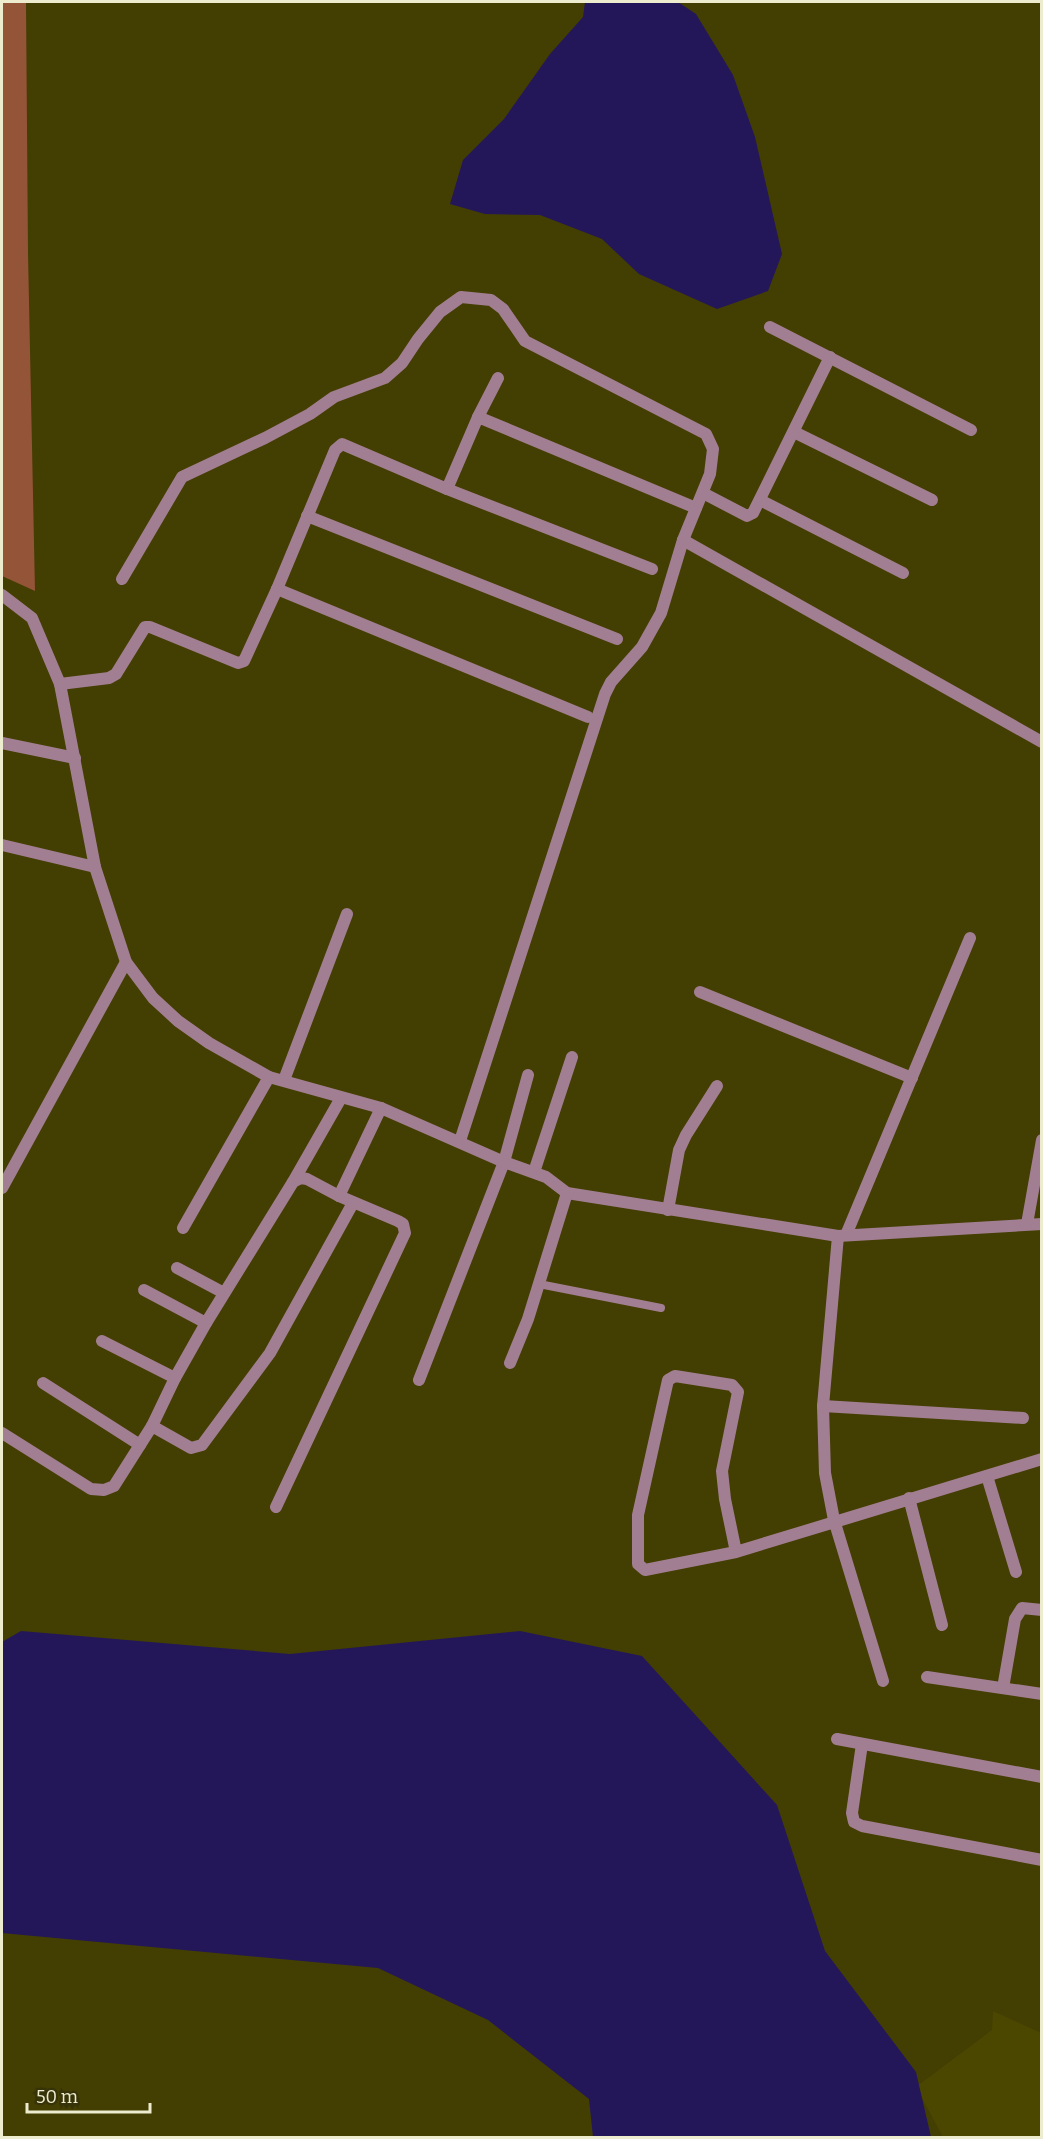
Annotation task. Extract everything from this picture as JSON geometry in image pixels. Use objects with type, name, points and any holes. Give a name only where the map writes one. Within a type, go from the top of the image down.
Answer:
[{"type":"street","points":[[122,579],[182,477],[265,438],[310,414],[334,397],[385,378],[402,363],[440,312],[462,297],[491,300],[503,309],[525,341],[706,434],[713,449],[710,474],[682,540],[666,600],[652,630],[642,647],[611,682],[605,694],[460,1141]]},
{"type":"street","points":[[770,327],[971,430]]},
{"type":"street","points":[[703,493],[747,516],[753,513],[795,432],[830,357]]},
{"type":"street","points":[[447,489],[478,417],[498,378]]},
{"type":"street","points":[[478,417],[696,508]]},
{"type":"street","points":[[795,432],[932,500]]},
{"type":"street","points":[[60,684],[109,678],[116,674],[145,627],[150,627],[238,663],[244,661],[335,450],[342,444],[447,489],[652,569]]},
{"type":"street","points":[[760,500],[903,573]]},
{"type":"street","points":[[307,516],[617,639]]},
{"type":"street","points":[[682,540],[1041,742]]},
{"type":"street","points":[[277,589],[588,717]]},
{"type":"street","points":[[2,595],[32,618],[60,684],[94,867],[126,962],[153,998],[178,1021],[209,1043],[269,1077],[381,1108],[504,1162],[546,1177],[567,1194],[842,1236],[1041,1224]]},
{"type":"street","points":[[2,743],[75,758]]},
{"type":"street","points":[[2,845],[94,867]]},
{"type":"street","points":[[284,1080],[347,914]]},
{"type":"street","points":[[883,1681],[834,1520],[825,1473],[823,1406],[842,1236],[912,1078],[970,938]]},
{"type":"street","points":[[2,1188],[126,962]]},
{"type":"street","points":[[700,992],[912,1078]]},
{"type":"street","points":[[534,1172],[572,1057]]},
{"type":"street","points":[[419,1380],[504,1162],[528,1075]]},
{"type":"street","points":[[183,1228],[269,1077]]},
{"type":"street","points":[[668,1210],[679,1149],[717,1086]]},
{"type":"street","points":[[2,1433],[91,1489],[104,1491],[114,1486],[152,1426],[175,1378],[206,1323],[293,1182],[341,1098]]},
{"type":"street","points":[[339,1197],[381,1108]]},
{"type":"street","points":[[1027,1224],[1041,1140]]},
{"type":"street","points":[[276,1507],[405,1233],[403,1224],[398,1221],[339,1197],[307,1179],[301,1178],[293,1182]]},
{"type":"street","points":[[510,1363],[528,1319],[567,1194]]},
{"type":"street","points":[[152,1426],[191,1448],[202,1445],[270,1353],[353,1203]]},
{"type":"street","points":[[177,1268],[224,1293]]},
{"type":"street","points":[[144,1290],[206,1323]]},
{"type":"street","points":[[102,1341],[175,1378]]},
{"type":"street","points":[[736,1552],[725,1499],[722,1471],[738,1392],[732,1385],[675,1376],[668,1380],[638,1515],[638,1564],[645,1570],[736,1552],[834,1520],[1041,1460]]},
{"type":"street","points":[[43,1383],[140,1445]]},
{"type":"street","points":[[823,1406],[1023,1418]]},
{"type":"street","points":[[987,1476],[1016,1572]]},
{"type":"street","points":[[909,1498],[942,1625]]},
{"type":"street","points":[[1003,1688],[1015,1619],[1022,1608],[1041,1610]]},
{"type":"street","points":[[927,1677],[1041,1694]]},
{"type":"street","points":[[837,1740],[1041,1777]]},
{"type":"street","points":[[862,1744],[852,1813],[854,1822],[862,1826],[1041,1860]]},
{"type":"lane","points":[[539,1284],[661,1308]]},
{"type":"shaded area","points":[[2,2],[26,2],[28,253],[35,591],[2,576]]},
{"type":"shaded area","points":[[585,2],[678,2],[696,14],[733,75],[755,137],[782,254],[768,291],[717,309],[639,274],[602,239],[540,215],[485,214],[450,204],[463,160],[504,119],[550,54],[583,17]]},
{"type":"shaded area","points":[[21,1631],[290,1654],[520,1631],[642,1656],[777,1805],[825,1951],[916,2072],[931,2137],[593,2137],[589,2099],[488,2020],[378,1968],[2,1933],[2,1642]]},
{"type":"shaded area","points":[[993,2011],[1041,2033],[1041,2137],[943,2137],[916,2087],[992,2030]]}]
